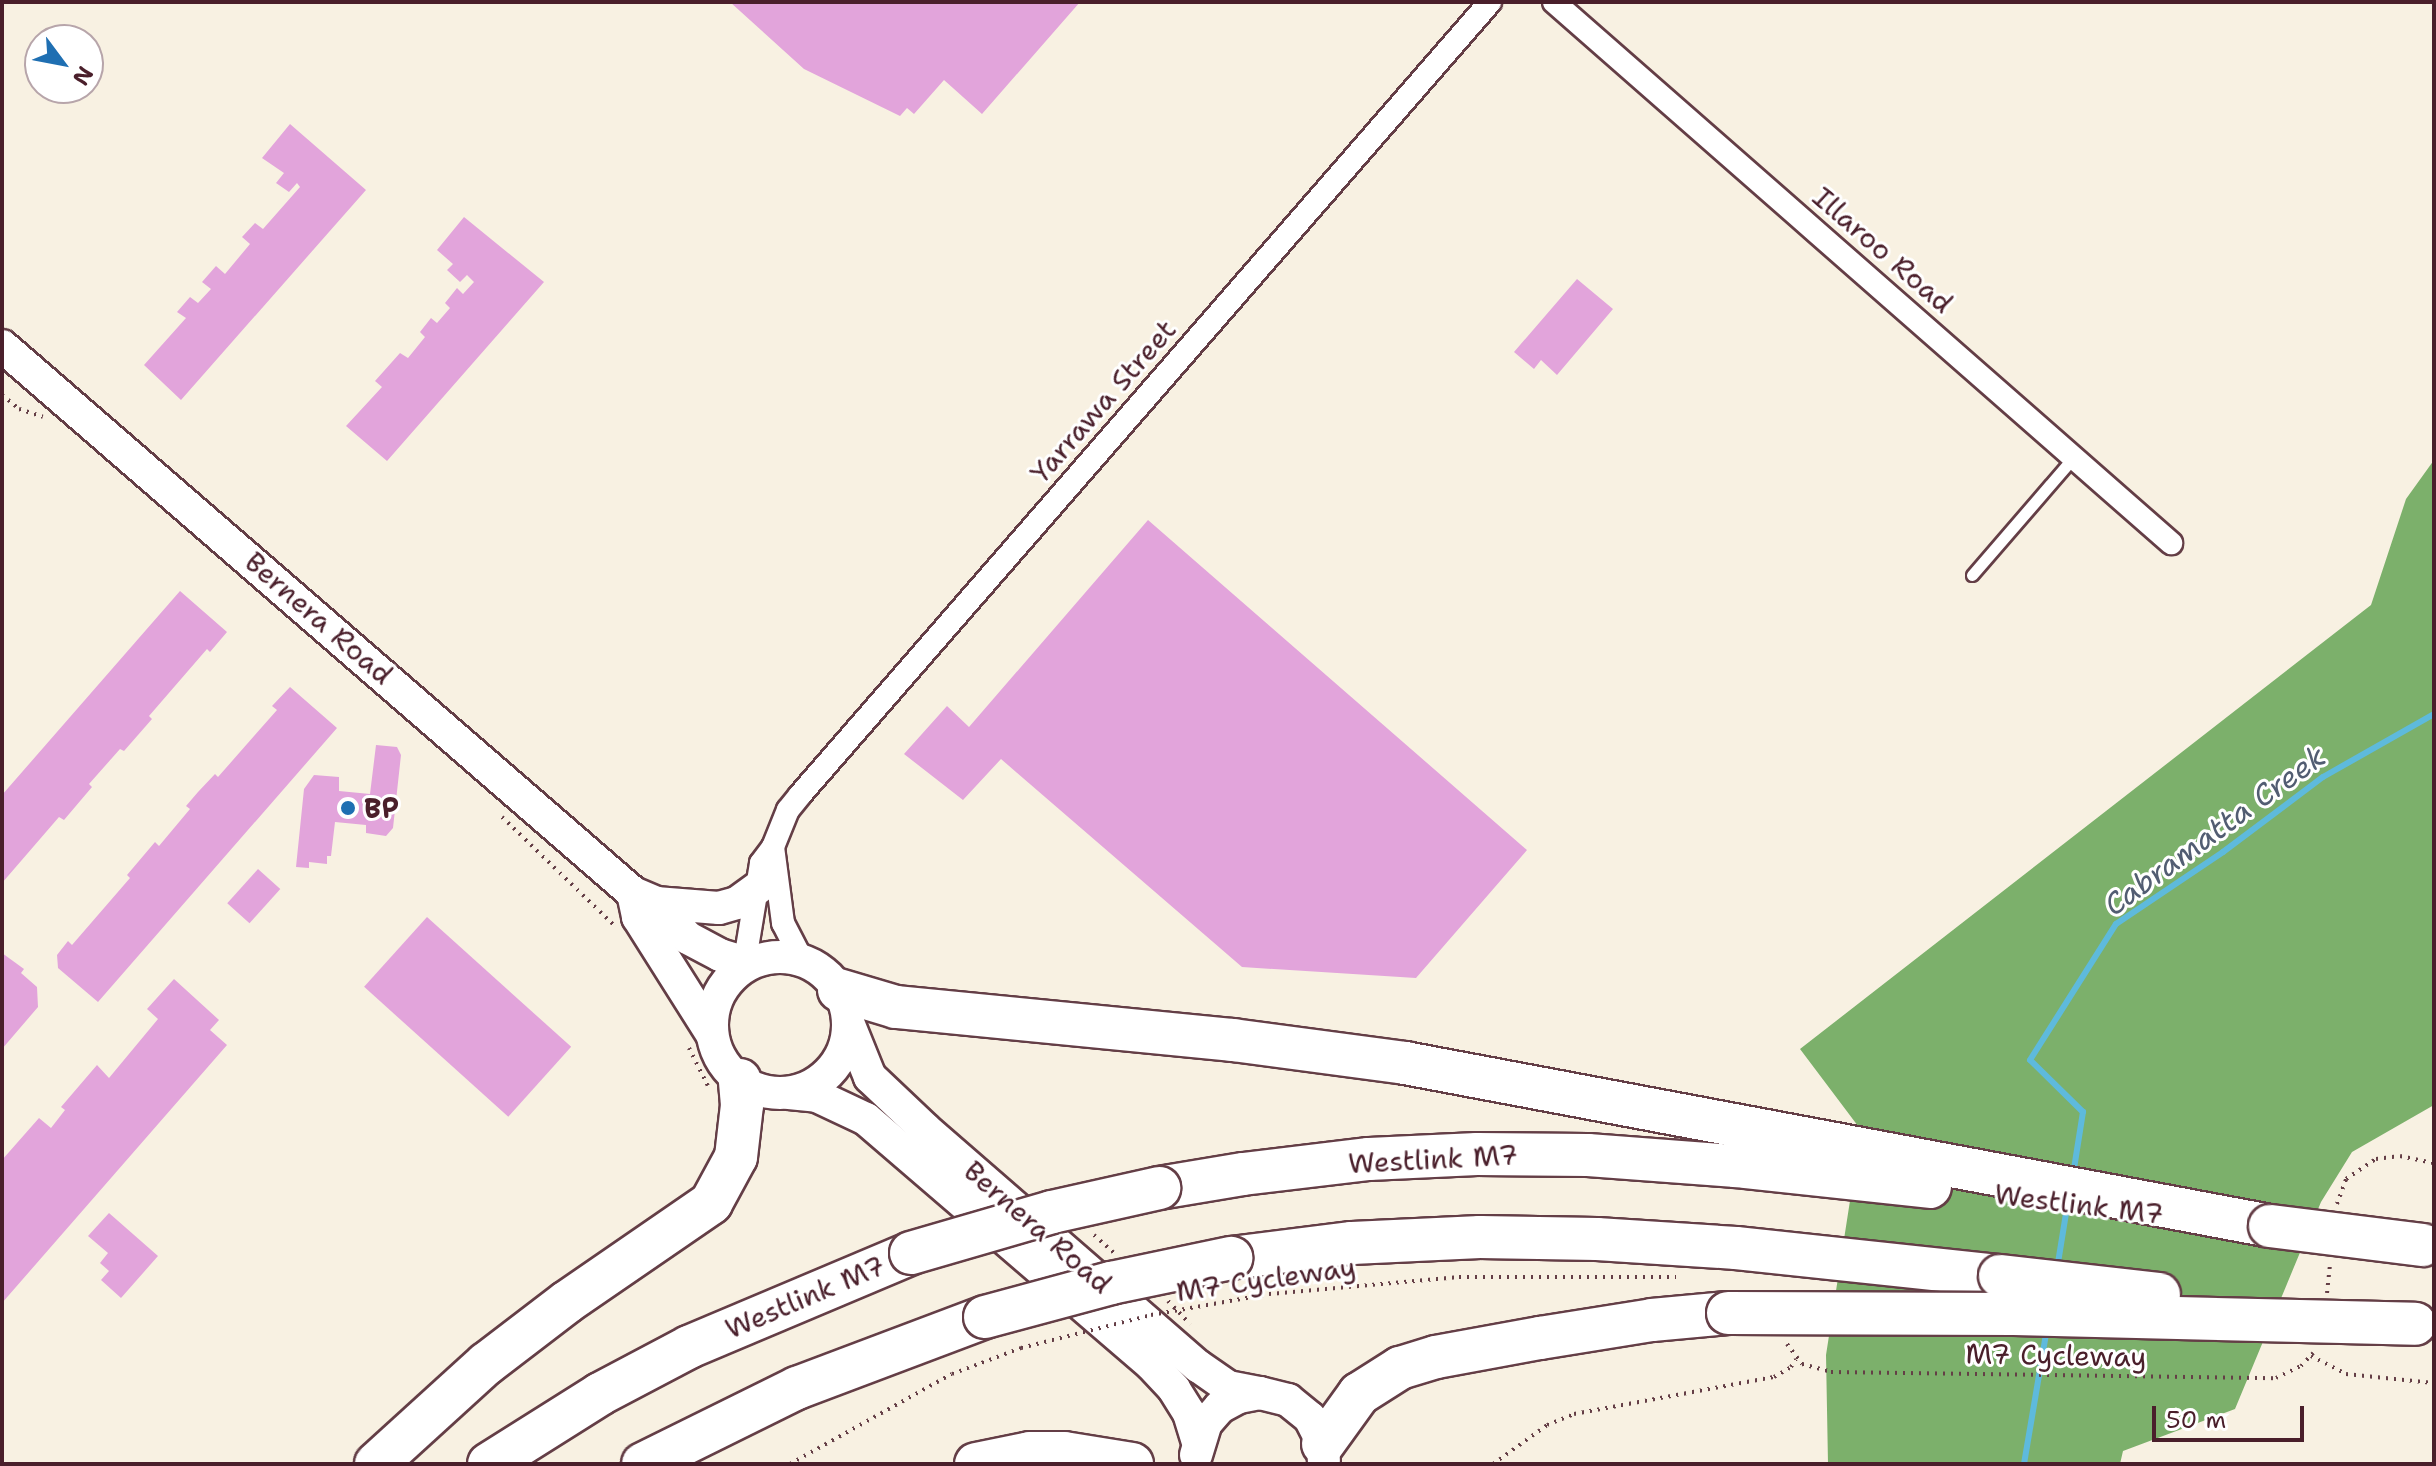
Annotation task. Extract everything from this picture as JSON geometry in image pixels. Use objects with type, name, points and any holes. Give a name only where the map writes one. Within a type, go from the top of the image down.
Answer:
[{"type":"highway","points":[[844,1008],[896,1007],[1325,1050],[1748,1147],[2270,1226],[2429,1245]]},
{"type":"highway","points":[[376,1464],[486,1364],[567,1302],[711,1203],[736,1157],[742,1105],[740,1080]]},
{"type":"highway","name":"Westlink M7","points":[[489,1464],[600,1394],[689,1347],[786,1303],[911,1253],[1038,1215],[1159,1188],[1369,1159],[1477,1154],[1588,1155],[1748,1147]]},
{"type":"highway","points":[[643,1464],[797,1388],[985,1317],[1111,1283],[1231,1258],[1352,1243],[1480,1237],[1597,1239],[1736,1248],[2424,1324]]},
{"type":"highway","points":[[1324,1459],[1359,1394],[1400,1368],[1436,1357],[1652,1320],[1728,1313],[2014,1314],[2424,1324]]},
{"type":"highway","points":[[976,1464],[1030,1453],[1064,1453],[1132,1464]]},
{"type":"main road","name":"Bernera Road","points":[[2,346],[688,938],[720,955],[750,963]]},
{"type":"main road","points":[[645,898],[719,908],[737,903],[758,888]]},
{"type":"main road","name":"Bernera Road","points":[[645,898],[638,917],[712,1034]]},
{"type":"main road","points":[[768,957],[802,960],[824,971],[844,1008],[842,1053],[825,1077],[808,1087],[789,1093],[772,1093],[740,1080],[722,1060],[712,1034],[719,993],[727,981],[750,963],[768,957]]},
{"type":"main road","name":"Bernera Road","points":[[844,1008],[870,1077],[925,1129],[1198,1366],[1228,1387],[1275,1395],[1300,1407],[1318,1430],[1324,1459]]},
{"type":"main road","name":"Bernera Road","points":[[789,1093],[817,1096],[866,1119],[1151,1364],[1174,1389],[1189,1413],[1197,1453]]},
{"type":"main road","points":[[1197,1453],[1206,1423],[1220,1407],[1239,1397],[1260,1393]]},
{"type":"street","name":"Yarrawa Street","points":[[750,963],[747,948],[761,863],[773,847],[788,810],[1490,2]]},
{"type":"street","name":"Illaroo Road","points":[[1554,2],[2171,543]]},
{"type":"street","name":"Yarrawa Street","points":[[773,847],[783,923],[802,960]]},
{"type":"lane","points":[[1972,575],[2074,457]]},
{"type":"path","points":[[2,395],[19,409],[42,416]]},
{"type":"path","points":[[502,816],[594,902],[624,936]]},
{"type":"path","points":[[2336,1206],[2346,1179],[2364,1164],[2400,1156],[2434,1163]]},
{"type":"path","points":[[2327,1295],[2331,1249]]},
{"type":"path","name":"M7 Cycleway","points":[[790,1464],[952,1374],[1021,1348],[1126,1321],[1269,1294],[1459,1277],[1680,1277]]},
{"type":"path","name":"M7 Cycleway","points":[[1493,1464],[1547,1425],[1574,1414],[1774,1377],[1791,1367],[1796,1359],[1813,1369],[1831,1372],[2260,1378],[2288,1374],[2311,1356],[2346,1374],[2434,1383]]},
{"type":"green space","points":[[2434,460],[2434,1105],[2352,1152],[2321,1202],[2235,1409],[2123,1451],[2120,1464],[1828,1464],[1826,1355],[1861,1130],[1800,1049],[2371,605],[2406,499]]},
{"type":"building","points":[[730,2],[1080,2],[982,114],[944,80],[914,114],[907,108],[900,116],[804,69]]},
{"type":"building","points":[[290,124],[366,190],[181,400],[144,365],[186,318],[177,312],[190,297],[198,303],[211,289],[202,282],[216,266],[225,274],[250,244],[242,237],[255,223],[263,229],[300,187],[297,183],[289,192],[276,183],[284,173],[262,158]]},
{"type":"building","points":[[464,217],[544,282],[387,461],[346,426],[382,387],[375,381],[400,353],[408,358],[425,337],[420,332],[431,318],[437,323],[450,308],[445,303],[457,288],[463,294],[474,282],[467,275],[460,282],[447,270],[453,264],[437,250]]},
{"type":"building","points":[[1577,279],[1613,309],[1557,375],[1541,360],[1534,369],[1514,352]]},
{"type":"building","points":[[1148,520],[1527,850],[1416,978],[1242,967],[1001,759],[963,800],[904,754],[947,706],[969,727]]},
{"type":"building","points":[[180,591],[227,632],[210,652],[207,649],[149,716],[152,719],[124,751],[120,749],[89,784],[92,787],[64,820],[59,817],[2,883],[2,795]]},
{"type":"building","points":[[290,687],[337,728],[98,1002],[58,968],[57,955],[68,941],[72,945],[130,878],[127,875],[155,842],[159,846],[190,809],[186,806],[215,774],[218,777],[277,710],[272,706]]},
{"type":"building","name":"BP","points":[[376,745],[397,747],[401,755],[393,828],[386,836],[366,833],[366,825],[335,822],[331,856],[327,856],[327,864],[309,862],[309,868],[296,867],[304,789],[314,775],[339,777],[339,791],[370,794]]},
{"type":"building","points":[[258,869],[280,889],[250,923],[227,903]]},
{"type":"building","points":[[427,917],[571,1047],[508,1117],[364,987]]},
{"type":"building","points":[[2,953],[24,969],[21,973],[37,987],[38,1007],[2,1049]]},
{"type":"building","points":[[174,979],[219,1020],[210,1030],[227,1045],[2,1303],[2,1160],[39,1118],[51,1128],[65,1110],[61,1107],[97,1065],[109,1078],[158,1019],[147,1009]]},
{"type":"building","points":[[109,1213],[158,1256],[121,1298],[101,1280],[109,1271],[100,1263],[108,1253],[88,1236]]},
{"type":"waterway","name":"Cabramatta Creek","points":[[2073,1175],[2083,1112],[2030,1060],[2116,924],[2223,852],[2323,777],[2434,714]]},
{"type":"waterway","name":"Cabramatta Creek","points":[[2057,1269],[2068,1201]]},
{"type":"waterway","name":"Cabramatta Creek","points":[[2024,1464],[2047,1328]]},
{"type":"place","name":"BP","points":[[348,808]]}]
